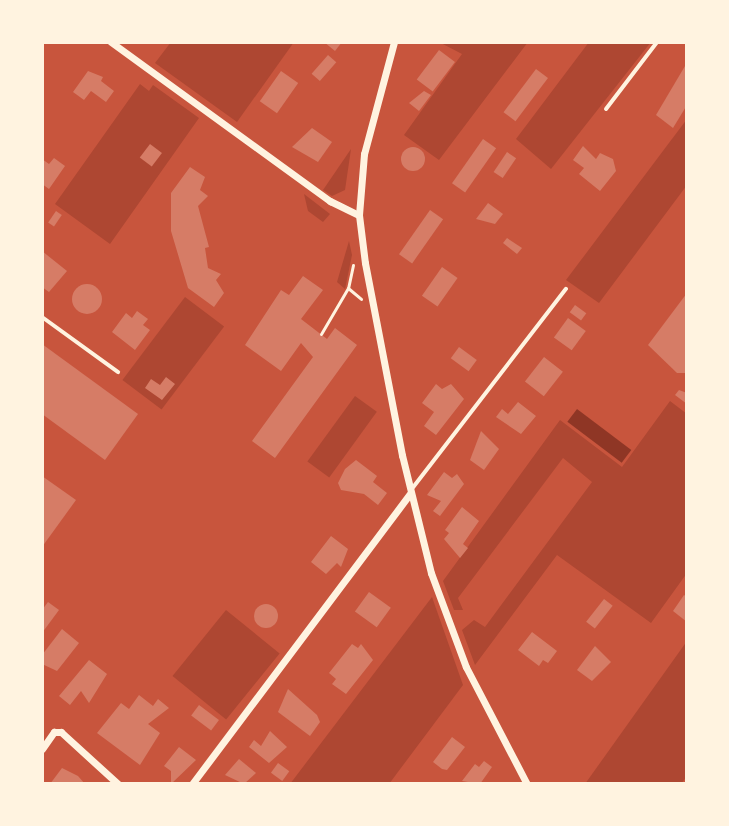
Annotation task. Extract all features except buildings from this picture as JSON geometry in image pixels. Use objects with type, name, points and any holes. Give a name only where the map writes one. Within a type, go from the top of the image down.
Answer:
[{"type":"street","points":[[111,42],[330,201],[359,215]]},
{"type":"street","points":[[394,42],[364,154],[359,215],[372,299],[410,493],[431,573],[466,667],[527,784]]},
{"type":"street","points":[[192,784],[410,493]]},
{"type":"street","points":[[42,749],[54,732],[65,735],[118,784]]},
{"type":"lane","points":[[606,109],[657,42]]},
{"type":"lane","points":[[410,493],[566,289]]},
{"type":"lane","points":[[42,317],[118,372]]},
{"type":"path","points":[[321,334],[348,288],[356,254]]},
{"type":"path","points":[[348,288],[363,300],[372,299]]},
{"type":"shaded area","points":[[171,42],[294,42],[237,122],[155,63]]},
{"type":"shaded area","points":[[439,42],[528,42],[439,160],[404,135],[462,54]]},
{"type":"shaded area","points":[[589,42],[651,42],[551,169],[516,139]]},
{"type":"shaded area","points":[[140,84],[149,91],[153,85],[199,118],[110,244],[55,204]]},
{"type":"shaded area","points":[[687,119],[687,185],[599,303],[566,280]]},
{"type":"shaded area","points":[[351,149],[345,190],[332,196],[323,190]]},
{"type":"shaded area","points":[[304,194],[330,214],[323,222],[308,211]]},
{"type":"shaded area","points":[[349,241],[352,255],[345,289],[337,282]]},
{"type":"shaded area","points":[[185,297],[224,326],[162,410],[122,380]]},
{"type":"shaded area","points":[[355,396],[377,412],[329,477],[307,462]]},
{"type":"shaded area","points":[[670,401],[687,414],[687,573],[651,623],[557,555],[475,665],[462,630],[474,620],[485,627],[592,482],[563,458],[458,598],[463,610],[454,610],[443,581],[560,420],[622,467]]},
{"type":"shaded area","points":[[577,409],[631,450],[622,463],[567,422]]},
{"type":"shaded area","points":[[432,597],[463,685],[389,784],[290,784]]},
{"type":"shaded area","points":[[226,610],[280,653],[226,719],[173,676]]},
{"type":"shaded area","points":[[687,641],[687,776],[681,784],[585,784]]}]
